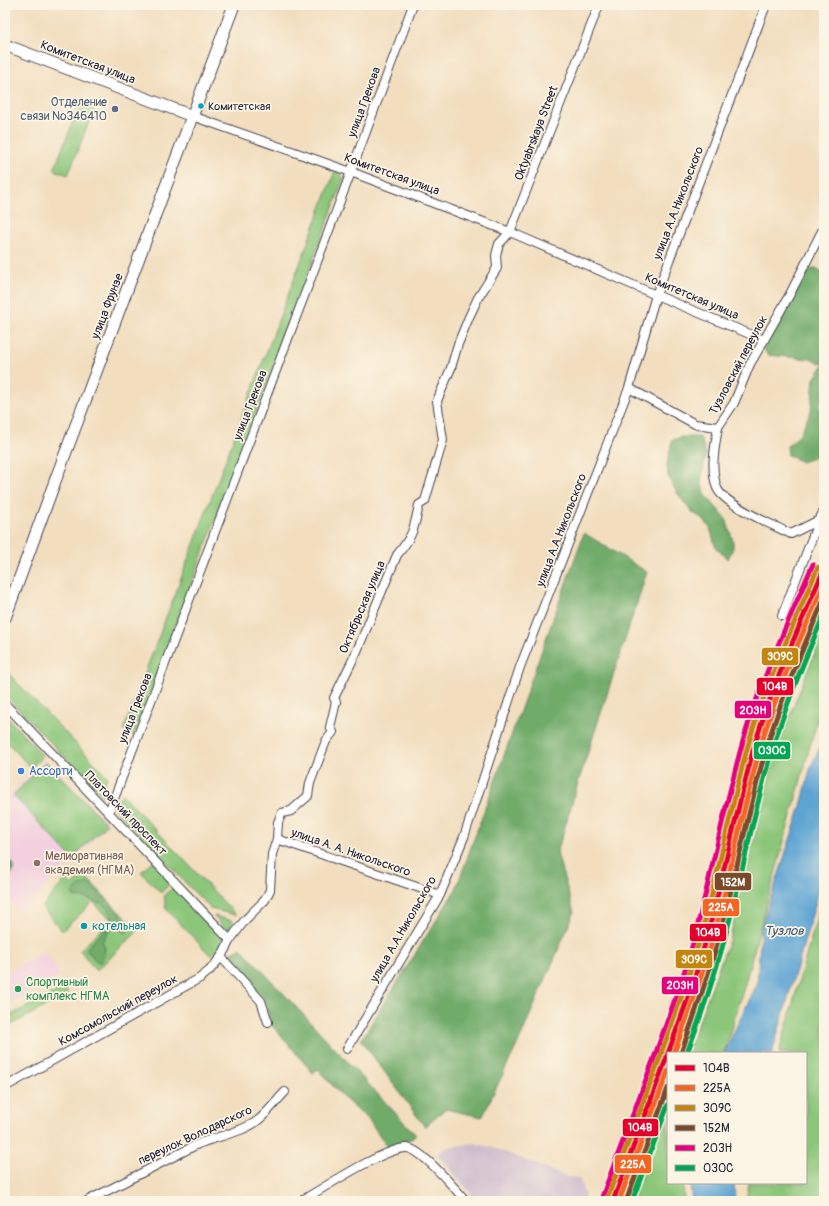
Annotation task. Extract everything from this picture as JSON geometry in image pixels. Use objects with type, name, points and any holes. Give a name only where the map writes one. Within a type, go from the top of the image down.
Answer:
[{"type":"street","name":"улица Фрунзе","points":[[5,618],[234,5]]},
{"type":"street","name":"улица Грекова","points":[[109,812],[413,5]]},
{"type":"street","name":"Oktyabrskaya Street","points":[[277,839],[278,822],[282,813],[292,811],[308,796],[310,783],[326,741],[333,732],[330,727],[336,702],[334,698],[357,651],[397,555],[413,532],[419,505],[425,500],[443,440],[437,401],[472,310],[497,268],[496,255],[499,244],[510,232],[599,5]]},
{"type":"street","name":"улица А.А.Никольского","points":[[347,1049],[440,895],[464,837],[520,667],[629,388],[656,295],[766,5]]},
{"type":"street","name":"Комитетская улица","points":[[5,45],[192,116],[351,172],[510,232],[764,340]]},
{"type":"street","name":"Тузловский переулок","points":[[629,388],[695,424],[718,427],[734,403],[750,364],[790,294],[824,227]]},
{"type":"street","points":[[718,427],[713,464],[714,478],[718,489],[725,498],[765,522],[791,534],[819,520]]},
{"type":"street","points":[[782,616],[819,520],[824,511]]},
{"type":"street","name":"Платовский проспект","points":[[5,704],[230,940]]},
{"type":"street","name":"улица А. А. Никольского","points":[[277,839],[440,895]]},
{"type":"street","points":[[230,940],[245,920],[265,900],[270,890],[272,854],[277,839]]},
{"type":"street","name":"Комсомольский переулок","points":[[5,1086],[200,978],[209,971],[221,957],[230,940]]},
{"type":"street","points":[[221,957],[261,1001],[268,1022]]},
{"type":"street","name":"переулок Володарского","points":[[87,1201],[198,1144],[232,1133],[257,1122],[285,1092]]},
{"type":"street","points":[[301,1201],[382,1155],[408,1148],[420,1154],[466,1201]]},
{"type":"shaded area","points":[[824,557],[824,599],[795,662],[771,729],[745,820],[708,969],[687,1036],[680,1052],[667,1052],[667,1089],[625,1201],[607,1201],[660,1065],[689,981],[701,942],[741,778],[756,726],[780,660]]},
{"type":"shaded area","name":"Мелиоративная академия (НГМА)","points":[[46,760],[109,824],[22,910],[10,903],[5,907],[5,799]]},
{"type":"shaded area","name":"Спортивный комплекс НГМА","points":[[46,951],[60,976],[5,1006],[5,974]]},
{"type":"shaded area","points":[[475,1143],[500,1150],[564,1176],[580,1179],[585,1197],[584,1201],[477,1201],[437,1154],[448,1147]]},
{"type":"green space","points":[[81,101],[95,107],[68,175],[54,170]]},
{"type":"green space","points":[[335,171],[342,175],[343,181],[134,736],[123,731]]},
{"type":"green space","points":[[816,268],[824,273],[824,364],[809,359],[768,355],[763,349],[808,271]]},
{"type":"green space","points":[[824,364],[824,394],[819,405],[824,412],[824,442],[814,458],[802,462],[788,455],[787,446],[799,436],[811,411],[814,379]]},
{"type":"green space","points":[[682,437],[700,437],[706,454],[701,480],[704,493],[726,519],[733,541],[733,548],[728,559],[716,548],[710,528],[702,518],[693,513],[683,501],[668,476],[667,465],[672,440]]},
{"type":"green space","points":[[584,533],[647,572],[578,783],[557,853],[574,913],[519,1041],[482,1117],[445,1109],[425,1127],[361,1040],[456,889]]},
{"type":"green space","points":[[824,629],[824,695],[744,987],[724,1052],[687,1052],[730,938],[775,754]]},
{"type":"green space","points":[[5,670],[107,776],[103,797],[5,695]]},
{"type":"green space","points":[[5,715],[43,756],[31,768],[5,740]]},
{"type":"green space","points":[[46,762],[107,824],[72,858],[13,795]]},
{"type":"green space","points":[[122,794],[236,915],[211,909],[114,809]]},
{"type":"green space","points":[[5,858],[14,864],[12,874],[5,881]]},
{"type":"green space","points":[[153,861],[173,881],[161,893],[141,872]]},
{"type":"green space","points":[[84,875],[138,931],[96,971],[80,950],[111,919],[93,902],[62,931],[42,907],[66,879],[72,885]]},
{"type":"green space","points":[[88,883],[93,885],[131,927],[126,933],[121,930],[110,928],[102,942],[105,946],[104,955],[99,964],[86,949],[113,921],[108,908],[102,903],[97,903],[93,900],[83,898],[75,898],[72,893],[78,887]]},
{"type":"green space","points":[[176,885],[228,938],[211,956],[166,909],[164,895]]},
{"type":"green space","points":[[824,892],[824,1201],[746,1201],[749,1184],[807,1184],[807,1052],[779,1052]]},
{"type":"green space","points":[[214,916],[233,921],[228,932]]},
{"type":"green space","points":[[241,948],[416,1135],[413,1138],[388,1148],[369,1120],[346,1100],[318,1070],[313,1073],[270,1023],[264,999],[227,960],[232,952]]},
{"type":"green space","points":[[65,987],[68,994],[11,1025],[7,1017]]},
{"type":"green space","points":[[667,1107],[667,1184],[683,1184],[684,1201],[632,1201]]},
{"type":"water","name":"Тузлов","points":[[824,740],[824,874],[772,1052],[724,1052],[757,984],[761,928],[801,806],[811,766]]},
{"type":"water","points":[[690,1184],[734,1184],[735,1201],[692,1201]]},
{"type":"transit line","name":"203Н","points":[[657,1049],[681,983],[693,943],[730,791],[750,718],[775,651],[813,564]]},
{"type":"transit line","name":"309С","points":[[662,1051],[685,986],[711,899],[743,764],[756,719],[781,653],[818,567]]},
{"type":"transit line","name":"104В","points":[[668,1052],[692,987],[704,947],[748,769],[762,722],[787,656],[824,569]]},
{"type":"transit line","name":"225А","points":[[674,1052],[697,989],[717,924],[749,789],[767,724],[790,663],[824,584]]},
{"type":"transit line","name":"152М","points":[[681,1052],[718,942],[767,746],[786,690],[824,599]]},
{"type":"transit line","name":"030C","points":[[687,1052],[699,1021],[724,942],[773,747],[784,713],[824,615]]},
{"type":"transit line","name":"203Н","points":[[602,1197],[657,1050]]},
{"type":"transit line","name":"309С","points":[[607,1199],[662,1052]]},
{"type":"transit line","name":"104В","points":[[613,1201],[667,1057]]},
{"type":"transit line","name":"225А","points":[[619,1201],[667,1074]]},
{"type":"transit line","name":"152М","points":[[626,1201],[667,1091]]},
{"type":"transit line","name":"030C","points":[[632,1201],[667,1108]]},
{"type":"place","name":"Комитетская","points":[[201,106]]},
{"type":"place","name":"Отделение связи №346410","points":[[115,109]]},
{"type":"place","name":"Ассорти","points":[[21,771]]},
{"type":"place","name":"Мелиоративная академия (НГМА)","points":[[37,863]]},
{"type":"place","name":"котельная","points":[[84,926]]},
{"type":"place","name":"Спортивный комплекс НГМА","points":[[18,989]]}]
